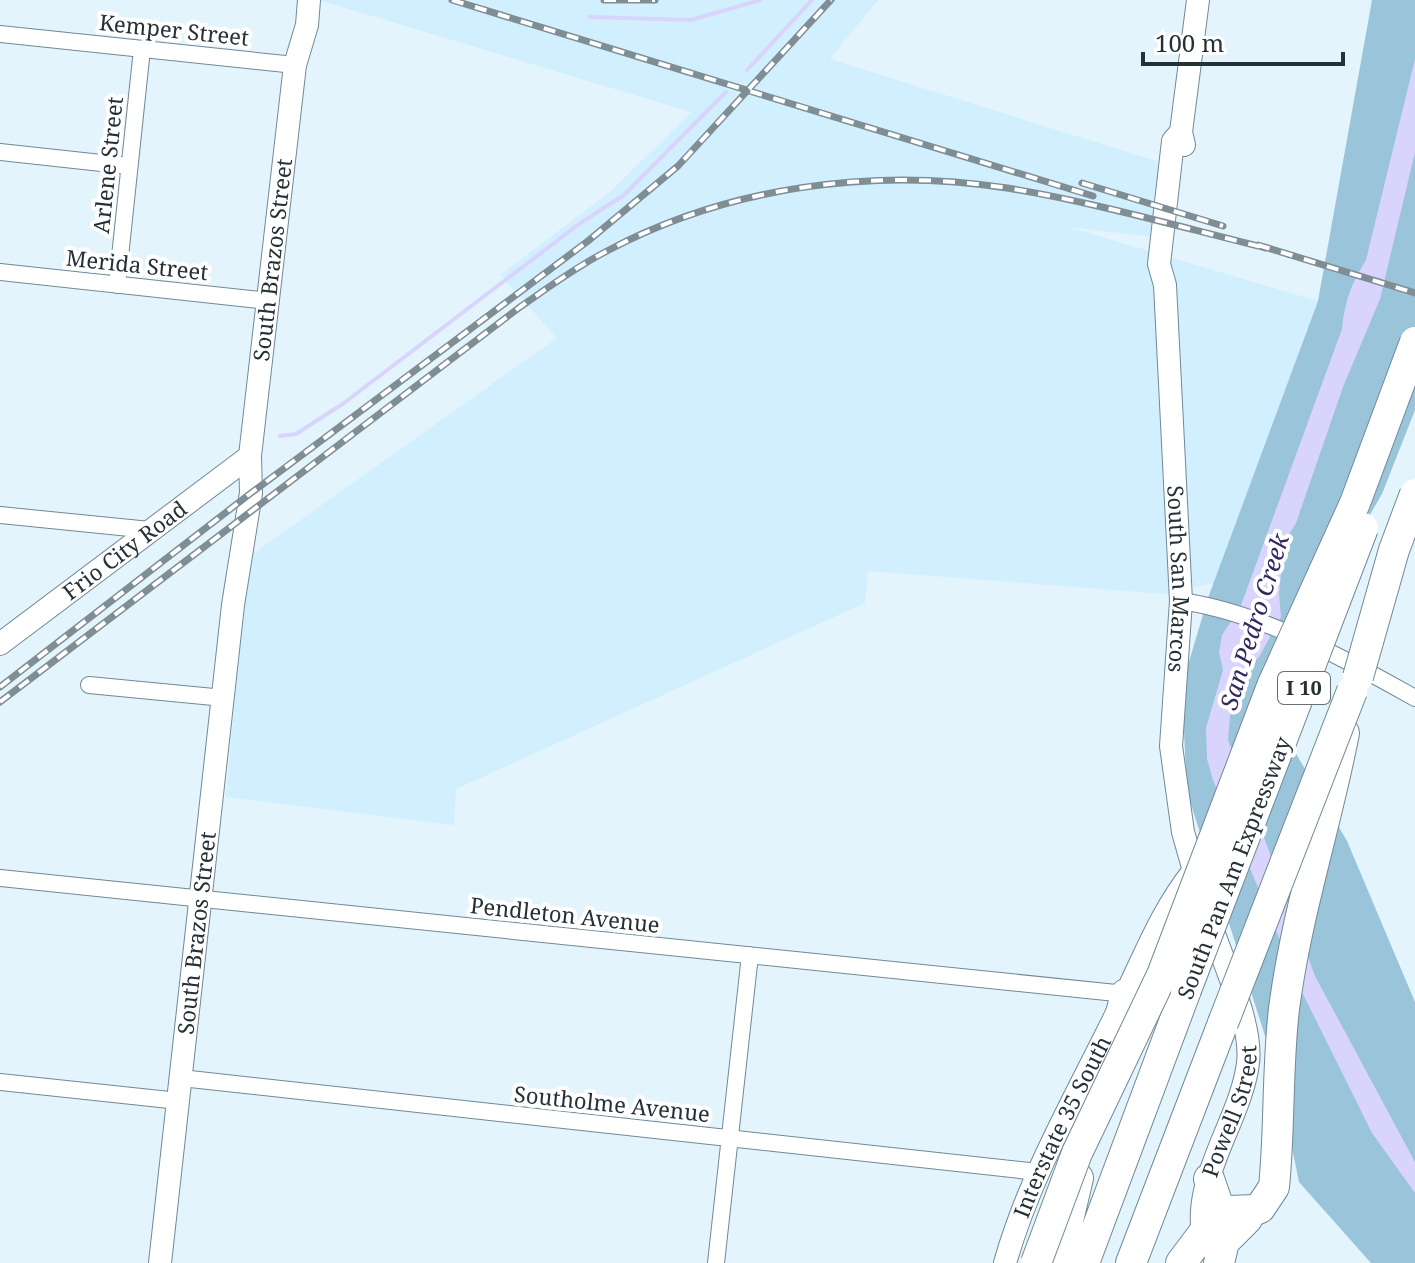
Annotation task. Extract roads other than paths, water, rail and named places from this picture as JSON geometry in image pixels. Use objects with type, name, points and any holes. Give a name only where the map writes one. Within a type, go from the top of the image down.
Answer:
[{"type":"highway","points":[[1036,1263],[1077,1153],[1162,975],[1272,686],[1355,503],[1415,342]]},
{"type":"highway","name":"South Pan Am Expressway","points":[[1084,1263],[1351,565],[1415,383]]},
{"type":"highway","name":"South Pan Am Expressway","points":[[1355,684],[1394,550],[1415,494]]},
{"type":"highway","name":"South Pan Am Expressway","points":[[1131,1263],[1355,684],[1415,554]]},
{"type":"highway","points":[[1219,1263],[1224,1242],[1260,1208],[1274,1187],[1284,1009],[1296,933],[1330,805],[1355,684]]},
{"type":"highway","points":[[1058,1263],[1126,994]]},
{"type":"highway","points":[[1209,1179],[1219,1208],[1243,1212],[1260,1208]]},
{"type":"highway","points":[[1181,1263],[1207,1249],[1260,1208]]},
{"type":"street","name":"South Brazos Street","points":[[294,0],[291,25],[295,65]]},
{"type":"street","name":"South Brazos Street","points":[[162,1263],[233,605],[251,493],[250,456],[295,65],[307,25],[309,0]]},
{"type":"street","name":"South San Marcos","points":[[1194,870],[1176,795],[1171,746],[1190,602],[1165,285],[1159,264],[1173,141],[1181,132],[1198,0]]},
{"type":"street","name":"Kemper Street","points":[[0,34],[295,65]]},
{"type":"street","name":"Arlene Street","points":[[117,285],[142,49]]},
{"type":"street","points":[[0,152],[129,166]]},
{"type":"street","name":"Merida Street","points":[[0,272],[269,301]]},
{"type":"street","name":"Frio City Road","points":[[0,644],[250,456]]},
{"type":"street","points":[[0,515],[150,530]]},
{"type":"street","points":[[1190,602],[1305,641],[1415,698]]},
{"type":"street","points":[[89,685],[224,698]]},
{"type":"street","name":"Interstate 35 South","points":[[1005,1263],[1038,1172],[1165,909],[1194,870]]},
{"type":"street","name":"Powell Street","points":[[1194,870],[1247,1036],[1248,1061],[1242,1092],[1209,1179],[1207,1249]]},
{"type":"street","name":"Pendleton Avenue","points":[[0,878],[1126,994]]},
{"type":"street","points":[[716,1263],[750,955]]},
{"type":"street","name":"Southolme Avenue","points":[[181,1078],[1038,1172]]},
{"type":"street","points":[[0,1082],[179,1101]]},
{"type":"water","name":"San Pedro Creek","points":[[1415,59],[1415,152],[1380,299],[1343,387],[1296,523],[1284,543],[1279,594],[1281,617],[1259,657],[1246,670],[1230,716],[1228,740],[1315,976],[1415,1162],[1415,1193],[1372,1133],[1300,988],[1213,780],[1207,759],[1206,728],[1223,670],[1219,652],[1222,635],[1240,608],[1342,329],[1350,293],[1366,260]]},
{"type":"waterway","points":[[590,17],[691,20],[760,0]]},
{"type":"waterway","points":[[747,70],[812,0]]},
{"type":"waterway","points":[[280,436],[296,434],[344,403],[579,224],[624,195],[726,92]]},
{"type":"railway","points":[[452,0],[1093,196]]},
{"type":"railway","points":[[604,0],[655,0]]},
{"type":"railway","points":[[0,687],[251,493],[588,241],[678,166],[831,0]]},
{"type":"railway","points":[[0,702],[520,307],[573,270],[607,251],[701,211],[751,197],[853,182],[956,182],[1072,200],[1266,248]]},
{"type":"railway","points":[[1082,183],[1223,226]]},
{"type":"railway","points":[[1258,245],[1415,293]]}]
